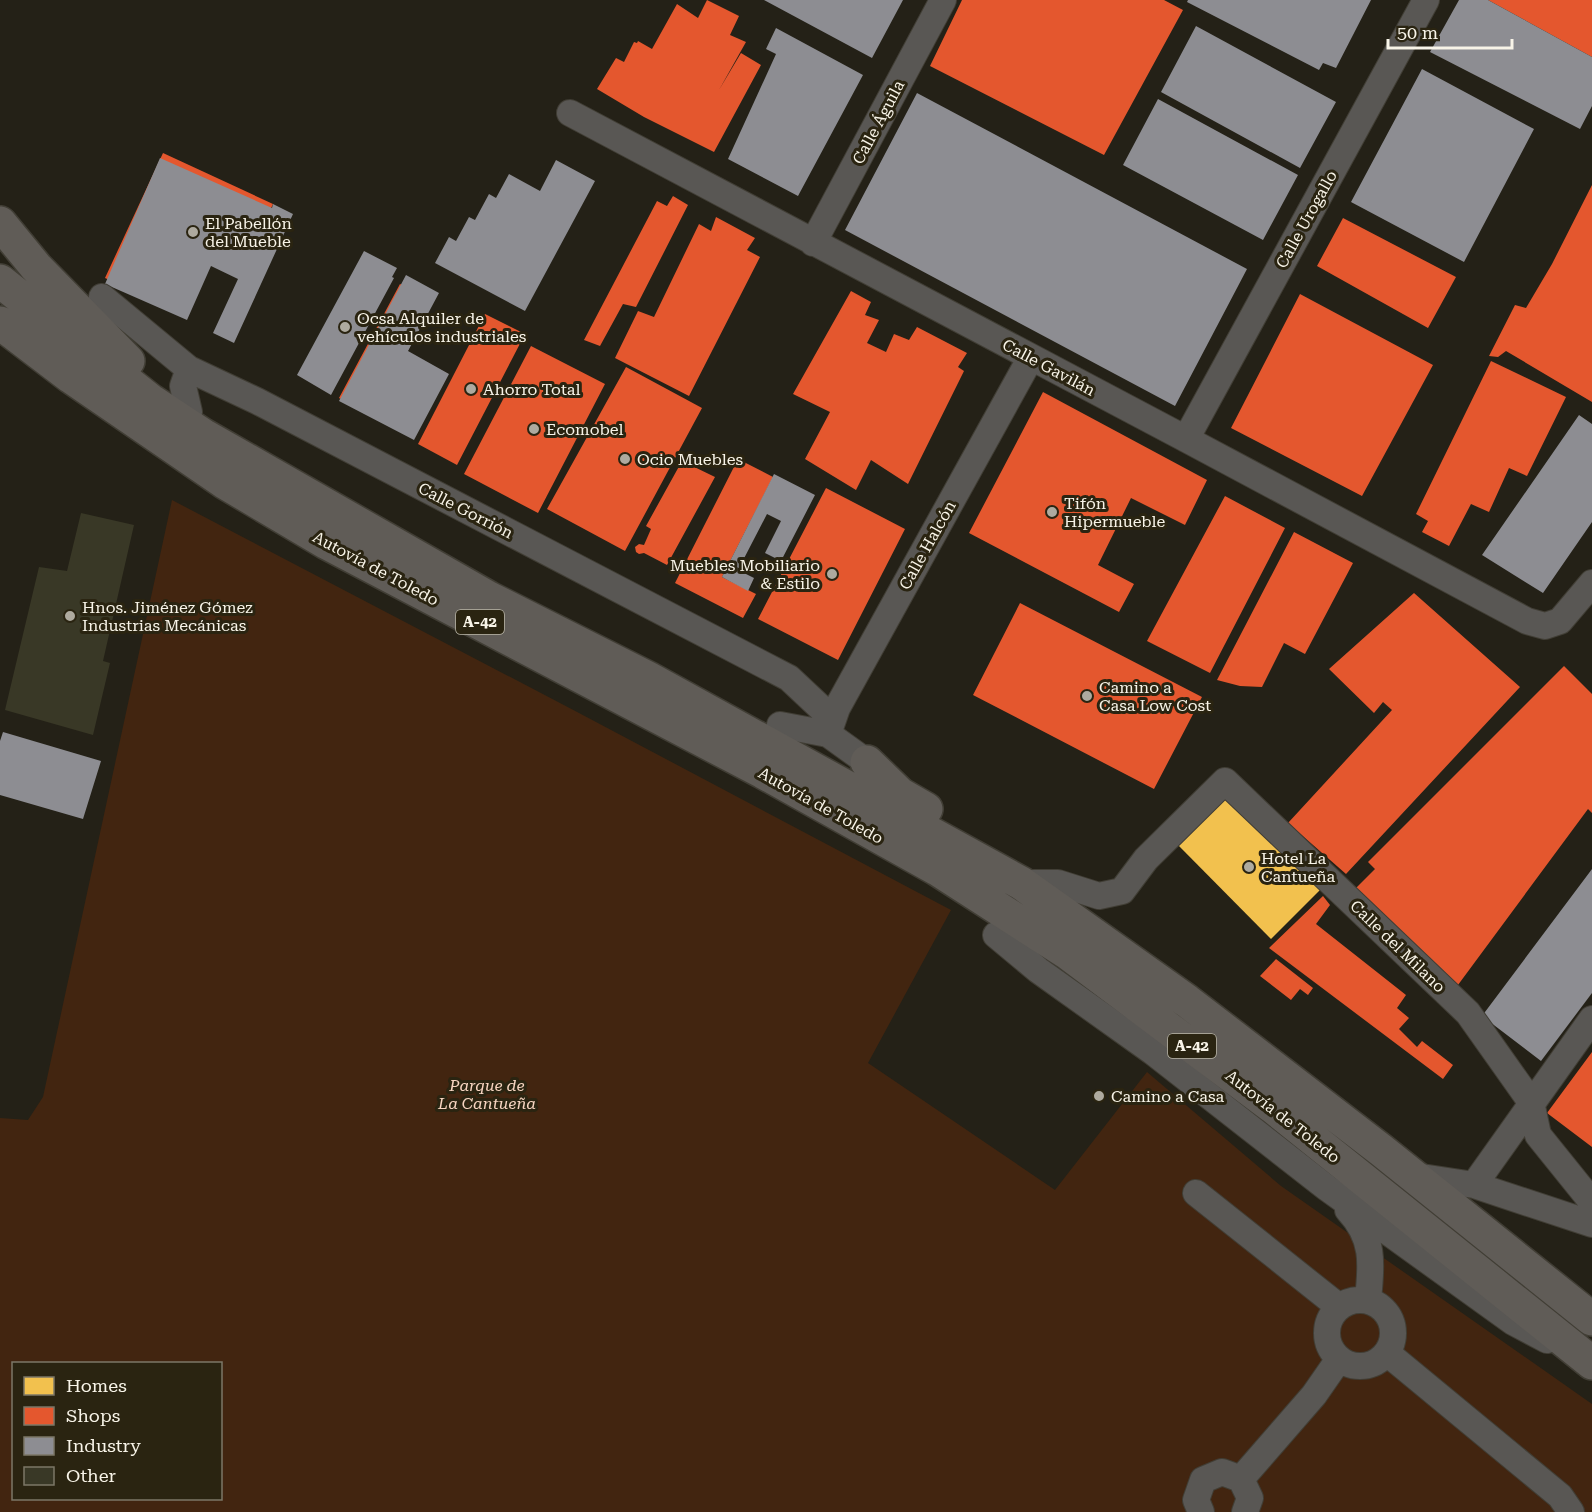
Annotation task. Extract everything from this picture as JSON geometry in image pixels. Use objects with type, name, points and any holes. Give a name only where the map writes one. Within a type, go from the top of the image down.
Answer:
[{"type":"highway","points":[[0,223],[36,267],[132,364],[196,424]]},
{"type":"highway","name":"Autovía de Toledo","points":[[0,281],[150,400],[196,424],[489,598],[648,678],[772,748],[1012,877],[1187,1000],[1414,1176],[1592,1319]]},
{"type":"highway","name":"Autovía de Toledo","points":[[0,323],[71,377],[224,482],[327,543],[763,772],[937,869],[1069,954],[1273,1107],[1592,1364]]},
{"type":"highway","points":[[0,348],[77,397],[224,482]]},
{"type":"highway","points":[[648,678],[780,725]]},
{"type":"highway","points":[[867,762],[900,794],[981,842],[1012,877]]},
{"type":"highway","points":[[763,772],[803,810],[929,885],[996,935]]},
{"type":"street","name":"Calle Águila","points":[[813,243],[943,0]]},
{"type":"street","name":"Calle Urogallo","points":[[1186,439],[1426,0]]},
{"type":"street","name":"Calle Gavilán","points":[[570,113],[1527,621],[1545,626],[1560,621],[1592,583]]},
{"type":"street","name":"Calle Gorrión","points":[[102,297],[189,369],[267,407],[789,678],[822,709],[831,725],[867,762]]},
{"type":"street","name":"Calle Halcón","points":[[831,725],[1030,357]]},
{"type":"street","points":[[189,369],[183,386],[196,424]]},
{"type":"street","points":[[780,725],[831,725]]},
{"type":"street","name":"Calle del Milano","points":[[1012,877],[1058,883],[1100,896],[1122,891],[1146,859],[1225,781],[1468,1013],[1531,1102],[1538,1135],[1592,1202]]},
{"type":"street","points":[[996,935],[1038,970],[1153,1052],[1327,1188],[1514,1322],[1592,1364]]},
{"type":"street","points":[[1474,1185],[1592,1019]]},
{"type":"street","points":[[1414,1176],[1474,1185],[1592,1224]]},
{"type":"street","points":[[1327,1188],[1360,1222],[1369,1245],[1371,1267],[1368,1299]]},
{"type":"street","points":[[1196,1193],[1338,1306]]},
{"type":"street","points":[[1359,1298],[1368,1299],[1382,1307],[1392,1321],[1394,1338],[1387,1353],[1373,1364],[1355,1366],[1339,1359],[1331,1350],[1327,1333],[1331,1316],[1338,1306],[1359,1298]]},
{"type":"street","points":[[1387,1353],[1560,1496],[1570,1512]]},
{"type":"street","points":[[1241,1479],[1314,1395],[1339,1359]]},
{"type":"street","points":[[1202,1512],[1196,1500],[1203,1480],[1222,1472],[1241,1479],[1250,1498],[1245,1512]]},
{"type":"green space","name":"Parque de La Cantueña","points":[[172,500],[951,910],[868,1063],[1055,1190],[1147,1072],[1281,1186],[1592,1404],[1592,1512],[0,1512],[0,1118],[28,1120],[43,1097]]},
{"type":"building: Homes","name":"Hotel La Cantueña","points":[[1227,795],[1321,889],[1271,939],[1178,845]]},
{"type":"building: Shops","points":[[707,0],[739,16],[730,35],[746,42],[719,90],[741,53],[761,65],[714,152],[644,117],[597,89],[616,58],[624,62],[634,42],[638,41],[652,49],[677,4],[698,18]]},
{"type":"building: Shops","points":[[962,0],[1164,0],[1183,10],[1104,155],[930,66]]},
{"type":"building: Shops","points":[[1488,0],[1592,0],[1592,57]]},
{"type":"building: Shops","name":"El Pabellón del Mueble","points":[[163,153],[273,204],[241,273],[212,260],[187,315],[105,278]]},
{"type":"building: Shops","points":[[1592,185],[1592,402],[1506,351],[1498,357],[1489,356],[1515,305],[1526,308],[1552,264]]},
{"type":"building: Shops","points":[[673,196],[688,205],[636,307],[623,304],[600,346],[584,340],[657,201],[667,206]]},
{"type":"building: Shops","points":[[716,217],[755,238],[747,250],[760,257],[689,396],[615,358],[638,311],[654,317],[699,224],[711,231]]},
{"type":"building: Shops","points":[[1343,218],[1456,277],[1428,328],[1317,266]]},
{"type":"building: Shops","points":[[400,284],[433,301],[407,352],[448,374],[414,438],[339,398]]},
{"type":"building: Shops","points":[[851,291],[871,302],[865,315],[879,320],[867,343],[886,352],[894,334],[909,340],[917,327],[967,353],[958,367],[964,371],[908,484],[871,460],[856,490],[805,459],[830,412],[793,394]]},
{"type":"building: Shops","points":[[1300,294],[1433,365],[1362,496],[1231,428]]},
{"type":"building: Shops","name":"Ahorro Total","points":[[485,314],[525,334],[457,465],[418,444]]},
{"type":"building: Shops","name":"Ecomobel","points":[[531,346],[605,384],[538,513],[464,474]]},
{"type":"building: Shops","points":[[1491,361],[1566,397],[1527,476],[1509,468],[1489,512],[1471,504],[1449,546],[1422,532],[1428,521],[1416,514]]},
{"type":"building: Shops","name":"Ocio Muebles","points":[[626,367],[702,408],[625,551],[547,509]]},
{"type":"building: Shops","name":"Tifón Hipermueble","points":[[1043,392],[1207,480],[1185,525],[1131,498],[1098,565],[1134,584],[1119,612],[969,533]]},
{"type":"building: Shops","points":[[738,459],[773,477],[722,577],[756,594],[743,618],[675,583]]},
{"type":"building: Shops","points":[[682,461],[715,477],[667,565],[644,553],[639,554],[635,547],[639,544],[644,545],[651,529],[646,526]]},
{"type":"building: Shops","name":"Muebles Mobiliario & Estilo","points":[[826,488],[905,529],[838,660],[758,619]]},
{"type":"building: Shops","points":[[1225,496],[1285,528],[1210,673],[1147,641]]},
{"type":"building: Shops","points":[[1294,532],[1353,563],[1305,654],[1284,643],[1262,687],[1240,686],[1217,680]]},
{"type":"building: Shops","points":[[1414,593],[1520,687],[1346,874],[1288,823],[1392,710],[1383,702],[1374,713],[1329,669]]},
{"type":"building: Shops","name":"Camino a Casa Low Cost","points":[[1020,603],[1202,697],[1154,789],[973,695]]},
{"type":"building: Shops","points":[[1564,666],[1592,694],[1592,813],[1588,809],[1455,989],[1356,888],[1375,869],[1368,862]]},
{"type":"building: Shops","points":[[1323,896],[1330,905],[1316,924],[1406,995],[1397,1008],[1409,1018],[1399,1029],[1417,1047],[1422,1041],[1453,1065],[1443,1079],[1269,948]]},
{"type":"building: Shops","points":[[1276,959],[1313,988],[1308,995],[1300,989],[1291,1000],[1260,976]]},
{"type":"building: Shops","points":[[1592,1052],[1592,1147],[1547,1113]]},
{"type":"building: Industry","points":[[764,0],[903,0],[872,58]]},
{"type":"building: Industry","points":[[1188,0],[1371,0],[1336,68],[1323,63],[1319,70],[1187,2]]},
{"type":"building: Industry","points":[[1459,0],[1488,0],[1592,57],[1592,106],[1580,129],[1430,52]]},
{"type":"building: Industry","points":[[1196,26],[1336,102],[1300,168],[1161,92]]},
{"type":"building: Industry","points":[[776,28],[863,75],[798,196],[728,159],[776,54],[766,49]]},
{"type":"building: Industry","points":[[1422,69],[1534,129],[1464,262],[1351,202]]},
{"type":"building: Industry","points":[[917,93],[1247,269],[1175,406],[845,230]]},
{"type":"building: Industry","points":[[1158,99],[1298,175],[1263,240],[1123,165]]},
{"type":"building: Industry","name":"El Pabellón del Mueble","points":[[160,158],[272,208],[273,204],[293,214],[234,343],[213,333],[238,279],[211,266],[187,320],[105,284]]},
{"type":"building: Industry","points":[[556,160],[595,181],[525,311],[435,263],[449,237],[456,241],[469,217],[475,220],[489,194],[496,198],[509,174],[540,191]]},
{"type":"building: Industry","name":"Ocsa Alquiler de vehículos industriales","points":[[364,251],[397,268],[392,277],[394,278],[331,395],[297,375]]},
{"type":"building: Industry","points":[[406,275],[439,293],[408,351],[449,374],[414,440],[339,401]]},
{"type":"building: Industry","points":[[1579,415],[1592,424],[1592,522],[1543,593],[1482,555]]},
{"type":"building: Industry","points":[[774,474],[815,495],[781,561],[765,553],[781,521],[767,514],[738,570],[754,578],[748,591],[722,577]]},
{"type":"building: Industry","points":[[3,732],[101,761],[83,819],[0,795],[0,741]]},
{"type":"building: Industry","points":[[1592,869],[1592,993],[1541,1061],[1482,1016]]},
{"type":"building: Other","name":"Hnos. Jiménez Gómez Industrias Mecánicas","points":[[81,513],[134,525],[103,661],[110,663],[93,735],[5,710],[39,567],[67,571]]},
{"type":"place","name":"El Pabellón del Mueble","points":[[193,232]]},
{"type":"place","name":"Ocsa Alquiler de vehículos industriales","points":[[345,327]]},
{"type":"place","name":"Ahorro Total","points":[[471,389]]},
{"type":"place","name":"Ecomobel","points":[[534,429]]},
{"type":"place","name":"Ocio Muebles","points":[[625,459]]},
{"type":"place","name":"Tifón Hipermueble","points":[[1052,512]]},
{"type":"place","name":"Muebles Mobiliario & Estilo","points":[[832,574]]},
{"type":"place","name":"Hnos. Jiménez Gómez Industrias Mecánicas","points":[[70,616]]},
{"type":"place","name":"Camino a Casa Low Cost","points":[[1087,696]]},
{"type":"place","name":"Hotel La Cantueña","points":[[1249,867]]},
{"type":"place","name":"Camino a Casa","points":[[1099,1096]]}]
